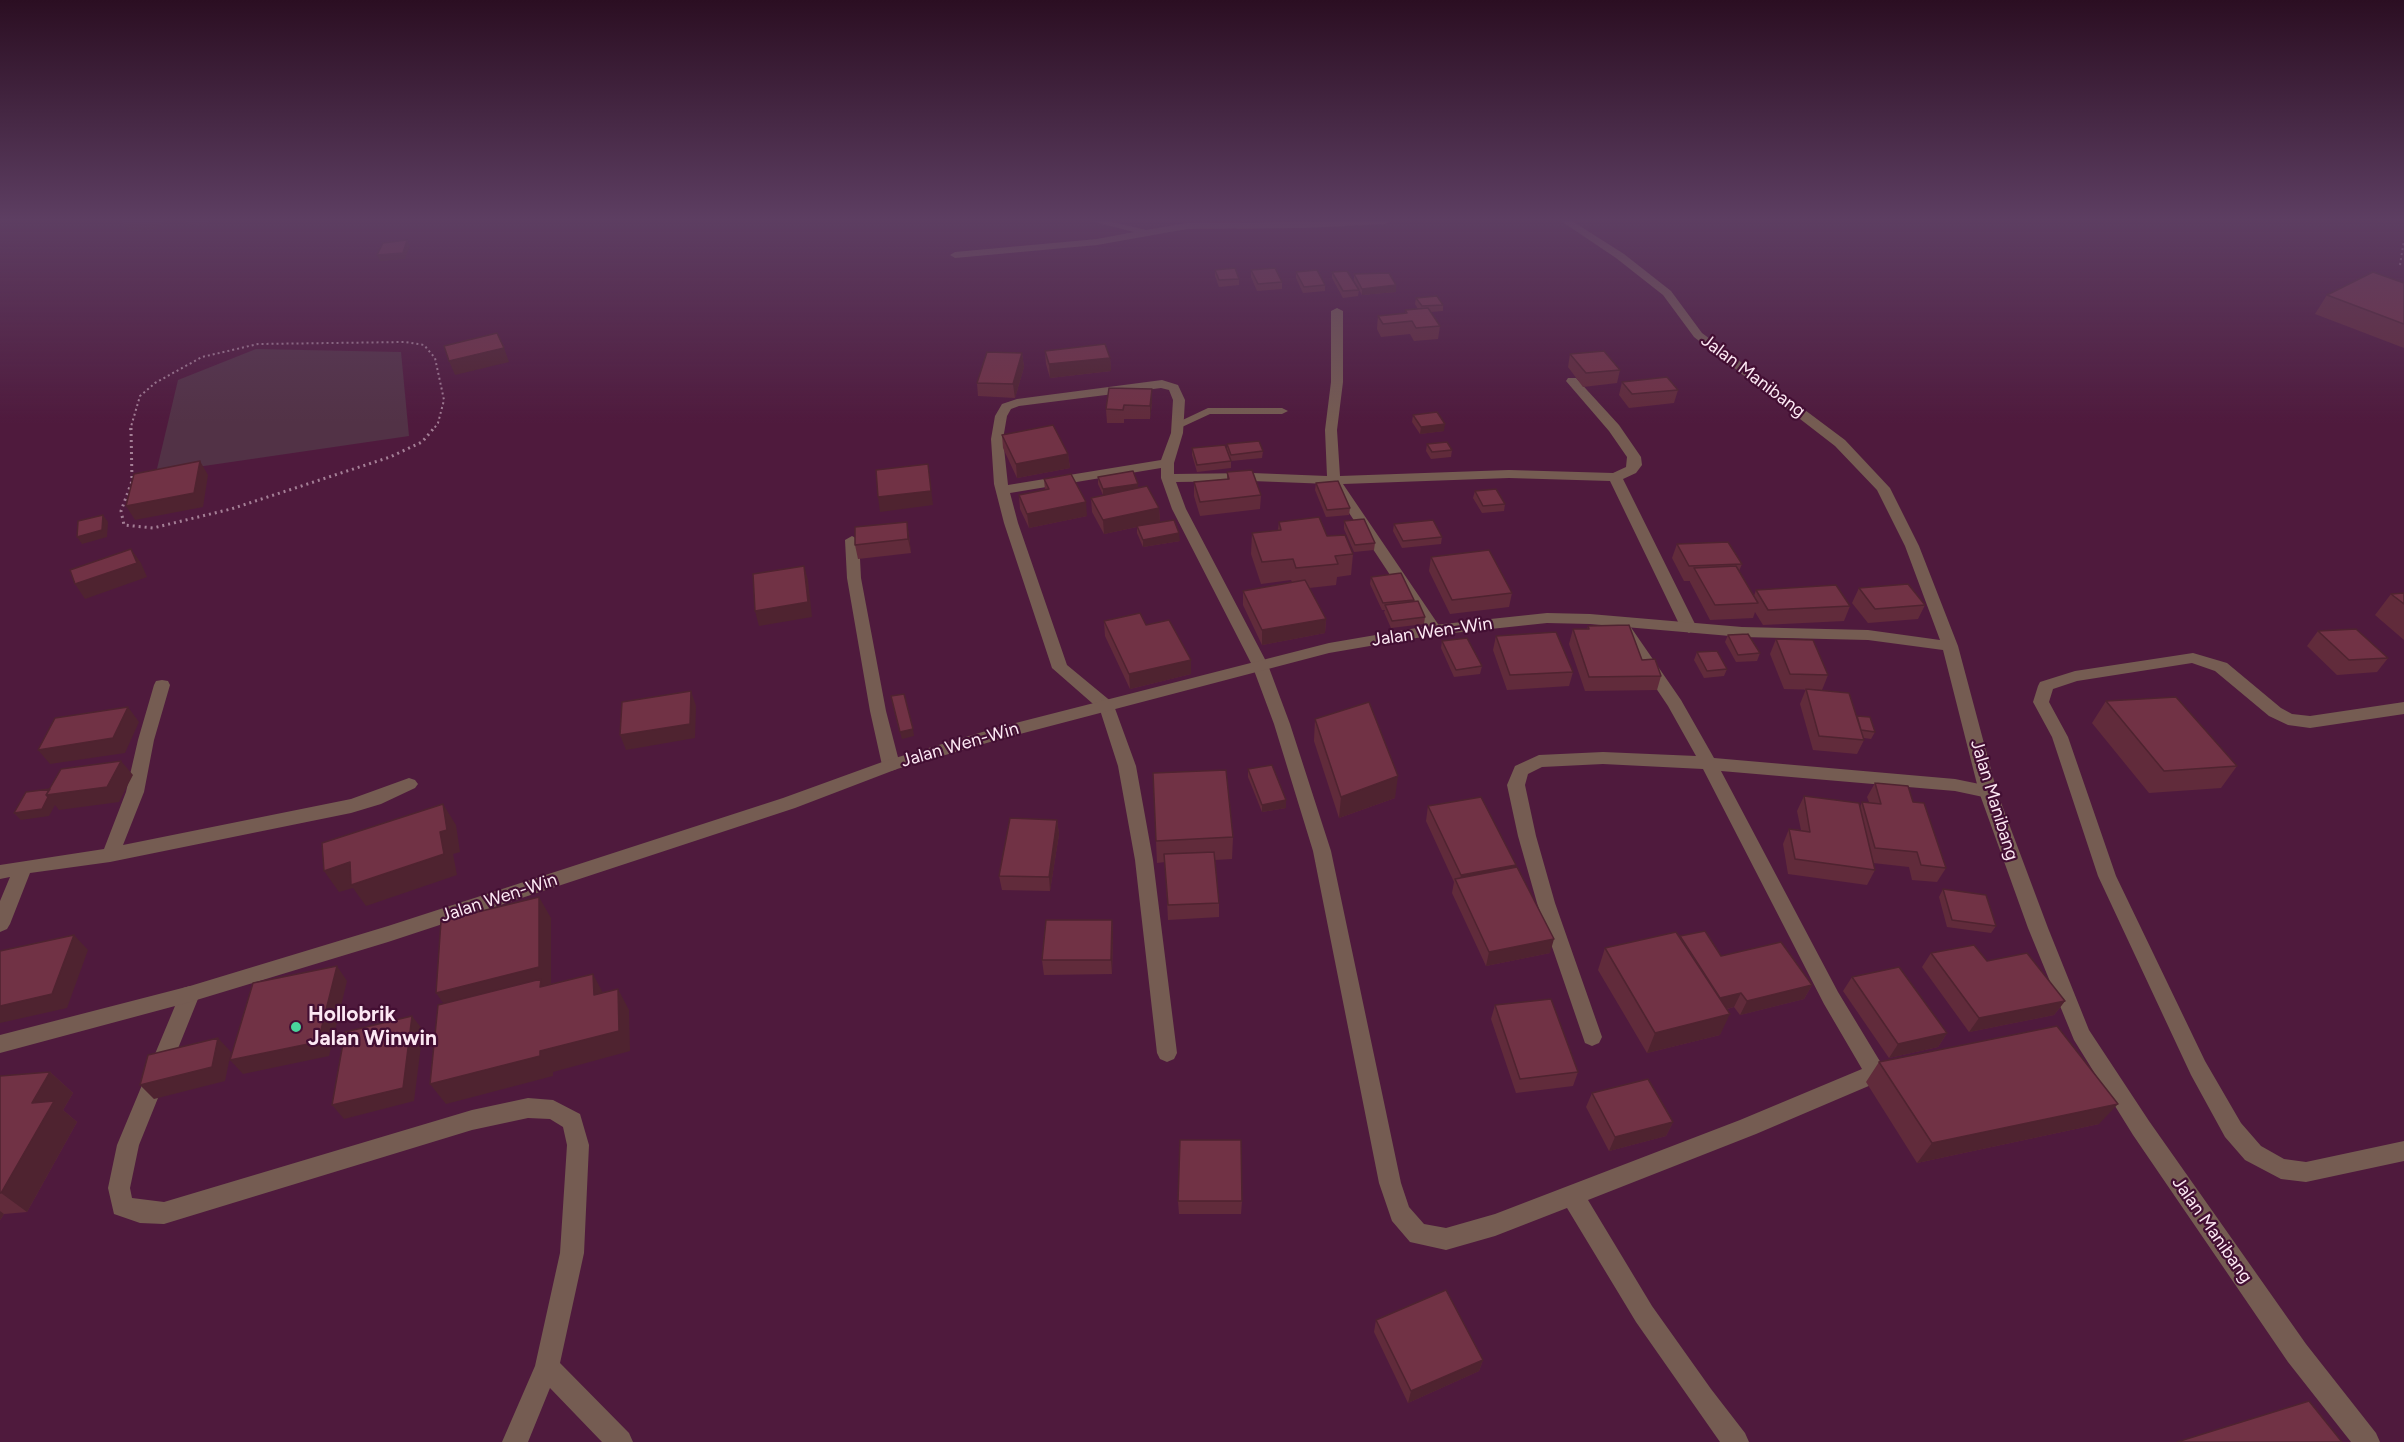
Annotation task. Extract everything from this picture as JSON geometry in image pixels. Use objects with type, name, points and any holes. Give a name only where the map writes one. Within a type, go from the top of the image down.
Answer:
[{"type":"street","name":"Jalan Manibang","points":[[1661,288],[1698,335],[1840,443],[1883,488],[1912,546],[1950,646],[1988,792],[2038,928],[2081,1034],[2141,1128],[2297,1353],[2367,1442]]},
{"type":"street","points":[[1337,311],[1337,382],[1331,430],[1334,480],[1434,630]]},
{"type":"street","points":[[1168,478],[1262,477],[1334,480],[1447,474],[1615,477],[1631,470],[1635,465],[1634,457],[1614,428],[1572,381]]},
{"type":"street","points":[[1167,1053],[1144,860],[1127,766],[1107,706],[1060,668],[1023,565],[1003,489],[996,439],[1001,416],[1006,407],[1017,402],[1169,385],[1174,388],[1179,400],[1178,425],[1167,463],[1168,478],[1194,539],[1260,665],[1282,724],[1322,851],[1390,1183],[1400,1214],[1418,1234],[1446,1239],[1495,1225],[1876,1073],[1911,1066]]},
{"type":"street","points":[[1003,489],[1167,463]]},
{"type":"street","points":[[1615,477],[1689,628]]},
{"type":"street","points":[[852,540],[854,578],[878,711],[891,765]]},
{"type":"street","name":"Jalan Wen-Win","points":[[0,1044],[190,994],[388,934],[789,803],[891,765],[996,734],[1329,648],[1434,630],[1547,618],[1742,632],[1868,635],[1950,646]]},
{"type":"street","points":[[1619,622],[1675,704],[1708,762],[1831,998],[1876,1073]]},
{"type":"street","points":[[2404,708],[2310,722],[2288,719],[2275,712],[2222,667],[2193,658],[2075,676],[2046,686],[2041,702],[2060,736],[2107,876],[2198,1068],[2234,1130],[2253,1153],[2281,1168],[2307,1172],[2404,1150]]},
{"type":"street","points":[[110,855],[126,820],[135,792],[146,740],[162,685]]},
{"type":"street","points":[[1592,1037],[1546,903],[1527,836],[1516,785],[1521,771],[1539,761],[1603,758],[1708,762],[1955,785],[1988,792]]},
{"type":"street","points":[[0,872],[110,855],[351,806],[375,799],[409,784]]},
{"type":"street","points":[[0,924],[23,867]]},
{"type":"street","points":[[190,994],[129,1145],[119,1188],[122,1206],[140,1212],[164,1213],[472,1120],[528,1108],[553,1110],[572,1122],[578,1145],[572,1253],[547,1367],[515,1442]]},
{"type":"street","points":[[2059,1038],[2081,1034]]},
{"type":"street","points":[[1572,1195],[1644,1314],[1702,1398],[1736,1442]]},
{"type":"street","points":[[547,1367],[620,1442]]},
{"type":"lane","points":[[1178,425],[1208,411],[1282,411]]},
{"type":"path","points":[[405,342],[424,345],[435,358],[444,400],[438,423],[422,442],[390,457],[231,509],[153,528],[124,525],[121,511],[132,481],[130,430],[140,396],[155,383],[202,357],[258,344],[378,343],[405,342]]},
{"type":"shaded area","points":[[256,349],[401,352],[409,436],[156,473],[178,380]]},
{"type":"building","points":[[1341,288],[1359,290],[1343,291]]},
{"type":"building","points":[[2340,288],[2404,288],[2404,324],[2327,295]]},
{"type":"building","points":[[1437,296],[1443,305],[1422,306],[1416,298]]},
{"type":"building","points":[[1428,308],[1440,326],[1416,328],[1412,321],[1383,324],[1378,316],[1407,313],[1405,310]]},
{"type":"building","points":[[497,333],[504,348],[449,361],[444,346]]},
{"type":"building","points":[[1105,344],[1110,358],[1049,364],[1045,351]]},
{"type":"building","points":[[1604,351],[1620,370],[1586,373],[1570,354]]},
{"type":"building","points":[[987,352],[1022,353],[1013,384],[977,383]]},
{"type":"building","points":[[1667,377],[1678,390],[1632,394],[1622,382]]},
{"type":"building","points":[[1109,388],[1152,389],[1150,406],[1124,405],[1123,410],[1106,409]]},
{"type":"building","points":[[1437,412],[1445,424],[1421,427],[1413,415]]},
{"type":"building","points":[[1053,425],[1068,454],[1016,464],[1002,435]]},
{"type":"building","points":[[1259,441],[1263,451],[1231,455],[1227,444]]},
{"type":"building","points":[[1447,442],[1452,450],[1432,452],[1427,444]]},
{"type":"building","points":[[1225,445],[1231,461],[1197,465],[1192,448]]},
{"type":"building","points":[[200,461],[194,493],[126,506],[134,474]]},
{"type":"building","points":[[928,464],[931,491],[878,497],[876,470]]},
{"type":"building","points":[[1252,470],[1261,495],[1200,502],[1194,482],[1229,479],[1227,472]]},
{"type":"building","points":[[1133,471],[1138,484],[1103,489],[1098,477]]},
{"type":"building","points":[[1071,474],[1086,502],[1027,514],[1019,495],[1049,489],[1044,479]]},
{"type":"building","points":[[1338,481],[1350,508],[1327,510],[1316,483]]},
{"type":"building","points":[[1147,486],[1159,508],[1103,520],[1091,498]]},
{"type":"building","points":[[1496,489],[1505,504],[1483,506],[1475,491]]},
{"type":"building","points":[[103,515],[102,530],[77,537],[78,521]]},
{"type":"building","points":[[1319,517],[1327,536],[1345,535],[1353,554],[1335,556],[1338,564],[1296,568],[1293,559],[1262,562],[1252,533],[1281,530],[1279,522]]},
{"type":"building","points":[[1364,519],[1375,543],[1355,545],[1344,521]]},
{"type":"building","points":[[1174,520],[1179,533],[1143,540],[1137,526]]},
{"type":"building","points":[[1433,520],[1442,537],[1403,541],[1394,524]]},
{"type":"building","points":[[907,522],[908,539],[855,545],[855,527]]},
{"type":"building","points":[[1728,542],[1742,564],[1689,566],[1677,544]]},
{"type":"building","points":[[131,549],[137,563],[75,584],[70,570]]},
{"type":"building","points":[[1489,550],[1512,593],[1452,600],[1431,557]]},
{"type":"building","points":[[804,566],[808,602],[755,611],[753,574]]},
{"type":"building","points":[[1736,566],[1758,603],[1715,605],[1694,568]]},
{"type":"building","points":[[1401,573],[1414,600],[1383,603],[1371,577]]},
{"type":"building","points":[[1305,580],[1326,619],[1262,630],[1243,591]]},
{"type":"building","points":[[1908,584],[1925,605],[1875,609],[1859,588]]},
{"type":"building","points":[[1836,585],[1850,606],[1768,610],[1756,590]]},
{"type":"building","points":[[2404,593],[2404,604],[2391,594]]},
{"type":"building","points":[[1418,601],[1425,617],[1392,621],[1385,605]]},
{"type":"building","points":[[1140,613],[1146,625],[1169,620],[1191,660],[1129,674],[1104,621]]},
{"type":"building","points":[[1629,625],[1642,660],[1655,659],[1661,676],[1589,677],[1573,629],[1589,629],[1588,626]]},
{"type":"building","points":[[2356,629],[2388,658],[2349,660],[2318,631]]},
{"type":"building","points":[[1556,632],[1573,672],[1510,675],[1496,636]]},
{"type":"building","points":[[1748,634],[1760,653],[1738,655],[1728,635]]},
{"type":"building","points":[[1467,638],[1482,666],[1456,670],[1442,641]]},
{"type":"building","points":[[1776,639],[1813,640],[1828,675],[1790,674]]},
{"type":"building","points":[[1717,651],[1727,669],[1707,671],[1697,652]]},
{"type":"building","points":[[1806,689],[1849,693],[1864,740],[1819,736]]},
{"type":"building","points":[[691,691],[690,724],[620,735],[622,702]]},
{"type":"building","points":[[904,694],[913,729],[900,732],[891,696]]},
{"type":"building","points":[[2176,697],[2237,766],[2164,771],[2106,701]]},
{"type":"building","points":[[1369,702],[1398,776],[1341,797],[1315,719]]},
{"type":"building","points":[[128,707],[113,738],[38,750],[55,718]]},
{"type":"building","points":[[1857,716],[1870,717],[1875,732],[1861,730]]},
{"type":"building","points":[[121,761],[107,787],[46,795],[61,769]]},
{"type":"building","points":[[1272,765],[1286,800],[1262,805],[1248,769]]},
{"type":"building","points":[[1226,770],[1233,837],[1156,841],[1153,773]]},
{"type":"building","points":[[1875,783],[1908,786],[1913,802],[1924,803],[1946,868],[1921,865],[1917,852],[1875,848],[1862,802],[1881,804]]},
{"type":"building","points":[[50,789],[42,809],[14,813],[26,792]]},
{"type":"building","points":[[1804,796],[1859,803],[1875,870],[1795,859],[1789,829],[1810,832]]},
{"type":"building","points":[[1481,797],[1516,865],[1461,875],[1428,806]]},
{"type":"building","points":[[443,804],[447,830],[440,832],[444,854],[351,885],[350,862],[324,871],[322,843]]},
{"type":"building","points":[[1010,818],[1057,820],[1049,877],[999,876]]},
{"type":"building","points":[[1214,852],[1219,903],[1168,905],[1164,854]]},
{"type":"building","points":[[1517,867],[1554,939],[1489,952],[1455,879]]},
{"type":"building","points":[[1943,889],[1986,895],[1996,926],[1952,920]]},
{"type":"building","points":[[539,897],[539,967],[436,993],[441,921]]},
{"type":"building","points":[[1046,920],[1112,920],[1111,960],[1042,960]]},
{"type":"building","points":[[1705,931],[1721,956],[1781,942],[1812,985],[1747,1001],[1741,993],[1720,998],[1680,936]]},
{"type":"building","points":[[1676,932],[1730,1014],[1655,1033],[1605,948]]},
{"type":"building","points":[[74,935],[52,994],[0,1006],[0,951]]},
{"type":"building","points":[[1974,945],[1987,961],[2027,953],[2065,1001],[1979,1018],[1931,953]]},
{"type":"building","name":"Hollobrik Jalan Winwin","points":[[337,966],[318,1042],[230,1060],[253,983]]},
{"type":"building","points":[[1899,967],[1947,1033],[1898,1044],[1852,977]]},
{"type":"building","points":[[593,974],[594,995],[618,989],[619,1031],[540,1051],[540,1056],[430,1084],[438,1005],[541,979],[540,987]]},
{"type":"building","points":[[1551,999],[1578,1072],[1520,1079],[1495,1005]]},
{"type":"building","points":[[412,1016],[403,1088],[332,1105],[345,1032]]},
{"type":"building","points":[[2057,1026],[2118,1104],[1932,1143],[1879,1062]]},
{"type":"building","points":[[218,1038],[212,1067],[140,1085],[148,1055]]},
{"type":"building","points":[[50,1072],[32,1103],[54,1101],[0,1193],[0,1076]]},
{"type":"building","points":[[1648,1079],[1673,1122],[1615,1137],[1592,1093]]},
{"type":"building","points":[[1180,1140],[1241,1140],[1242,1201],[1178,1201]]},
{"type":"building","points":[[1446,1290],[1483,1360],[1411,1391],[1376,1320]]},
{"type":"building","points":[[2309,1401],[2342,1442],[2177,1442]]},
{"type":"place","name":"Hollobrik Jalan Winwin","points":[[296,1027]]}]
